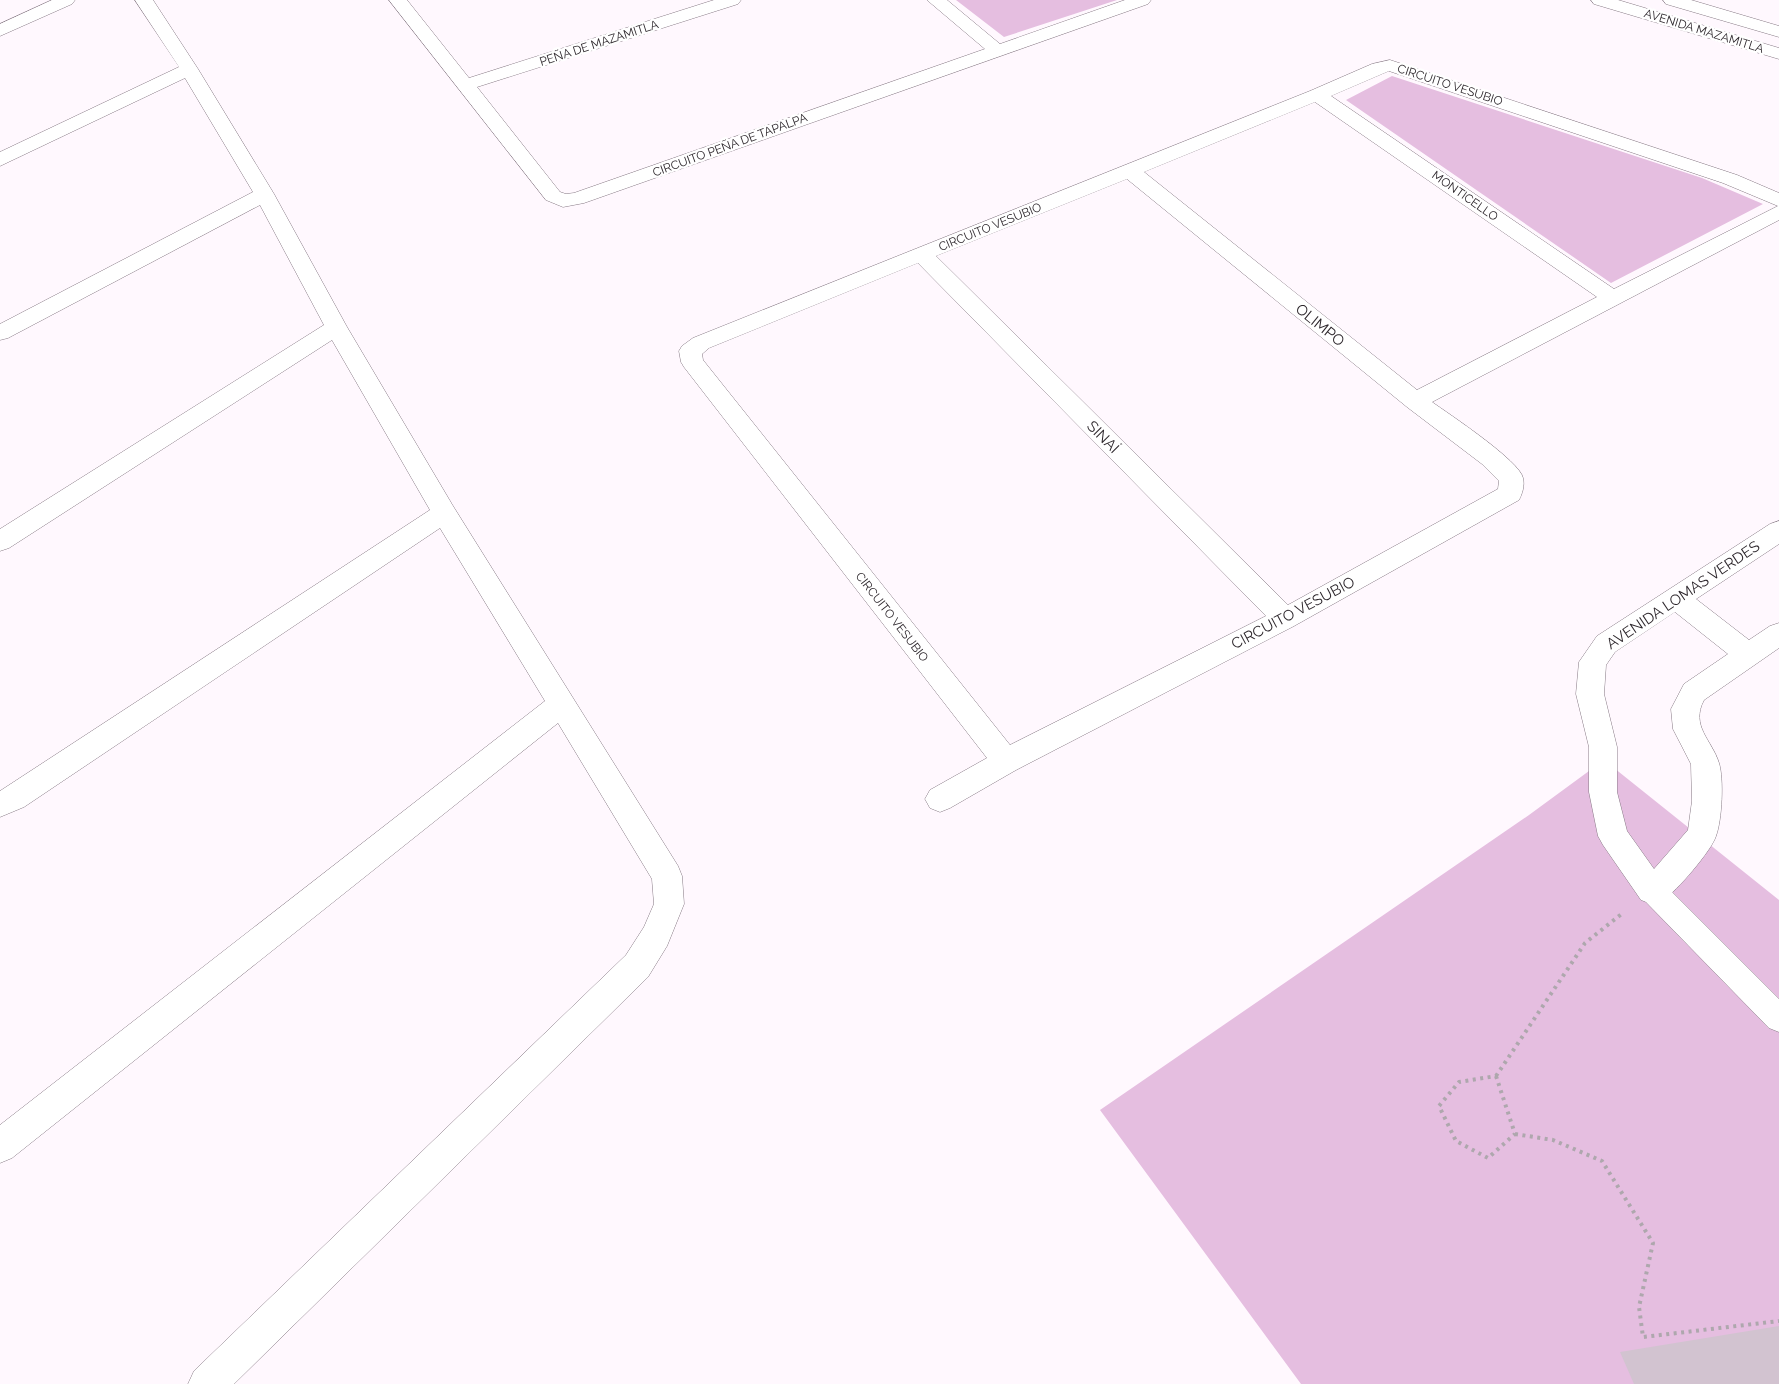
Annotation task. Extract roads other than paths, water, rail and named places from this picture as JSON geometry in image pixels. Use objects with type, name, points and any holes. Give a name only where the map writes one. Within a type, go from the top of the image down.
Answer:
[{"type":"street","points":[[0,31],[66,0]]},
{"type":"street","points":[[144,0],[189,69],[264,194],[336,328],[444,512],[667,876],[669,904],[656,936],[637,966],[207,1384]]},
{"type":"street","name":"CIRCUITO PEÑA DE TAPALPA","points":[[398,0],[553,196],[563,201],[577,199],[1142,0]]},
{"type":"street","name":"PEÑA DE MAZAMITLA","points":[[465,85],[732,0]]},
{"type":"street","points":[[936,0],[997,50]]},
{"type":"street","name":"AVENIDA MAZAMITLA","points":[[1600,0],[1779,54]]},
{"type":"street","name":"AVENIDA MAZAMITLA","points":[[1672,0],[1779,32]]},
{"type":"street","name":"CIRCUITO VESUBIO","points":[[1006,762],[692,362],[690,351],[701,343],[1317,95],[1378,68],[1390,65],[1404,68],[1730,179],[1777,213],[1415,401]]},
{"type":"street","points":[[0,160],[189,69]]},
{"type":"street","name":"MONTICELLO","points":[[1317,95],[1613,298]]},
{"type":"street","name":"OLIMPO","points":[[1129,170],[1415,401],[1491,458],[1511,478]]},
{"type":"street","points":[[0,333],[264,194]]},
{"type":"street","name":"SINAÍ","points":[[921,254],[1285,620]]},
{"type":"street","points":[[0,541],[336,328]]},
{"type":"street","name":"CIRCUITO VESUBIO","points":[[940,799],[1006,762],[1285,620],[1510,494],[1511,478]]},
{"type":"street","points":[[0,804],[14,798],[444,512]]},
{"type":"street","name":"AVENIDA LOMAS VERDES","points":[[1652,890],[1613,836],[1603,792],[1603,748],[1590,694],[1593,662],[1606,644],[1779,531]]},
{"type":"street","points":[[1676,598],[1748,655]]},
{"type":"street","points":[[1652,890],[1672,872],[1702,834],[1707,801],[1705,764],[1687,730],[1685,709],[1694,692],[1779,634]]},
{"type":"street","points":[[0,1146],[562,704]]},
{"type":"lane","points":[[1652,890],[1779,1018]]}]
